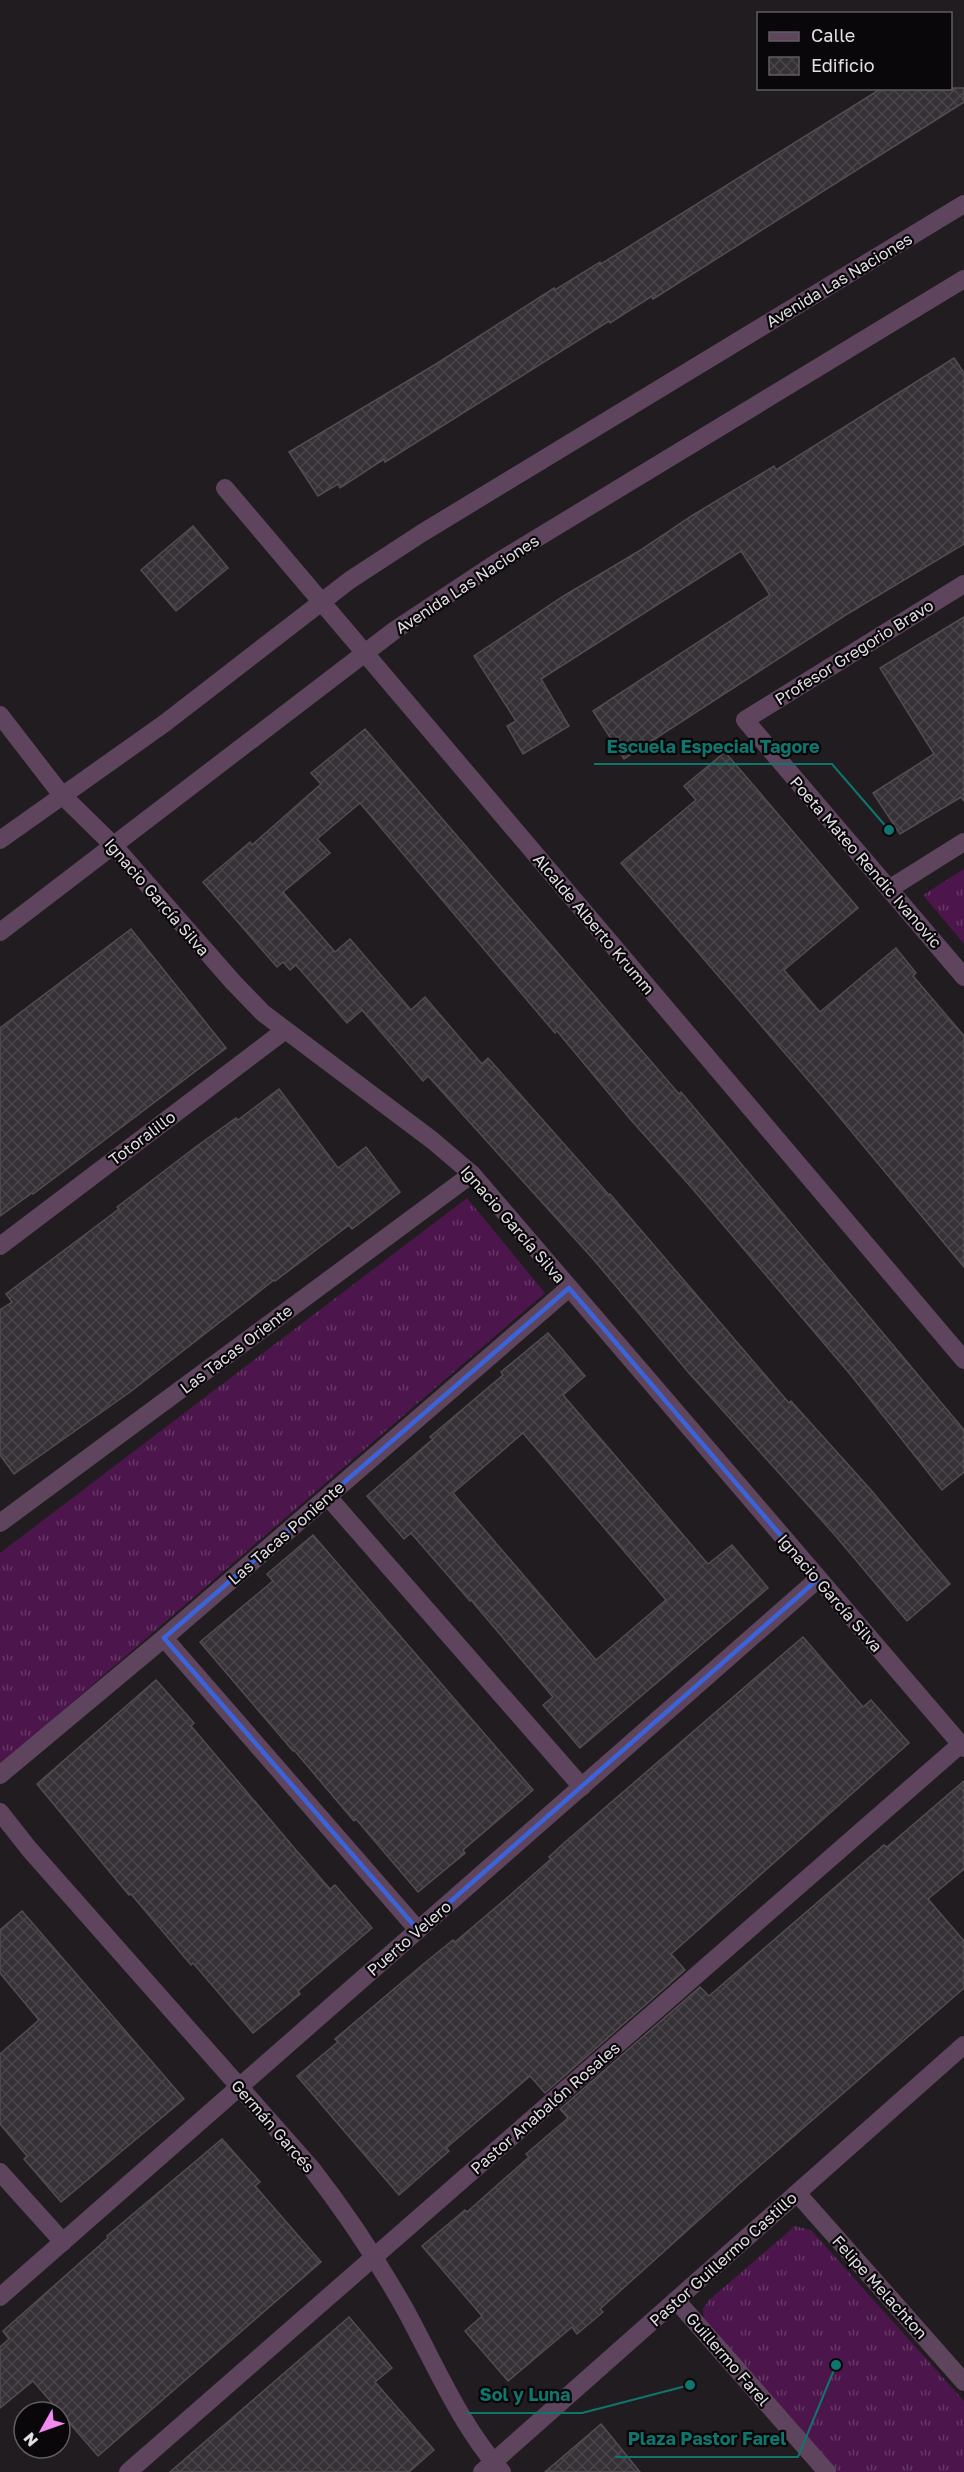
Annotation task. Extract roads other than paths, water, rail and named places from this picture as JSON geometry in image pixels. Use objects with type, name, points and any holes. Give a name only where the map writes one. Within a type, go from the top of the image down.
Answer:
[{"type":"street","name":"Avenida Las Naciones","points":[[0,840],[61,794],[165,723],[350,580],[422,533],[964,204]]},
{"type":"street","name":"Avenida Las Naciones","points":[[0,932],[365,652],[496,563],[964,279]]},
{"type":"street","name":"Alcalde Alberto Krumm","points":[[225,488],[964,1360]]},
{"type":"street","name":"Profesor Gregorio Bravo","points":[[745,720],[964,584]]},
{"type":"street","name":"Ignacio García Silva","points":[[0,715],[61,794],[114,846],[232,982],[284,1031],[432,1140],[472,1174],[962,1746]]},
{"type":"street","name":"Poeta Mateo Rendic Ivanovic","points":[[745,720],[964,977]]},
{"type":"street","points":[[889,889],[964,842]]},
{"type":"street","name":"Totoralillo","points":[[0,1246],[284,1031]]},
{"type":"street","name":"Las Tacas Oriente","points":[[0,1523],[472,1174]]},
{"type":"street","name":"Las Tacas Poniente","points":[[0,1775],[164,1638],[569,1288]]},
{"type":"street","points":[[328,1497],[582,1786]]},
{"type":"street","name":"Puerto Velero","points":[[0,2297],[818,1579]]},
{"type":"street","points":[[164,1638],[418,1930]]},
{"type":"street","name":"Pastor Anabalón Rosales","points":[[128,2472],[962,1746]]},
{"type":"street","name":"Germán Garcés","points":[[0,1812],[30,1850],[312,2169],[339,2204],[375,2257],[448,2393],[493,2469]]},
{"type":"street","name":"Pastor Guillermo Castillo","points":[[493,2469],[676,2300],[964,2045]]},
{"type":"street","points":[[0,2172],[63,2242]]},
{"type":"street","name":"Felipe Melachton","points":[[797,2193],[964,2382]]},
{"type":"street","name":"Guillermo Farel","points":[[676,2300],[827,2472]]},
{"type":"place","name":"Escuela Especial Tagore","points":[[889,830]]},
{"type":"place","name":"Plaza Pastor Farel","points":[[836,2365]]},
{"type":"place","name":"Sol y Luna","points":[[690,2385]]}]
